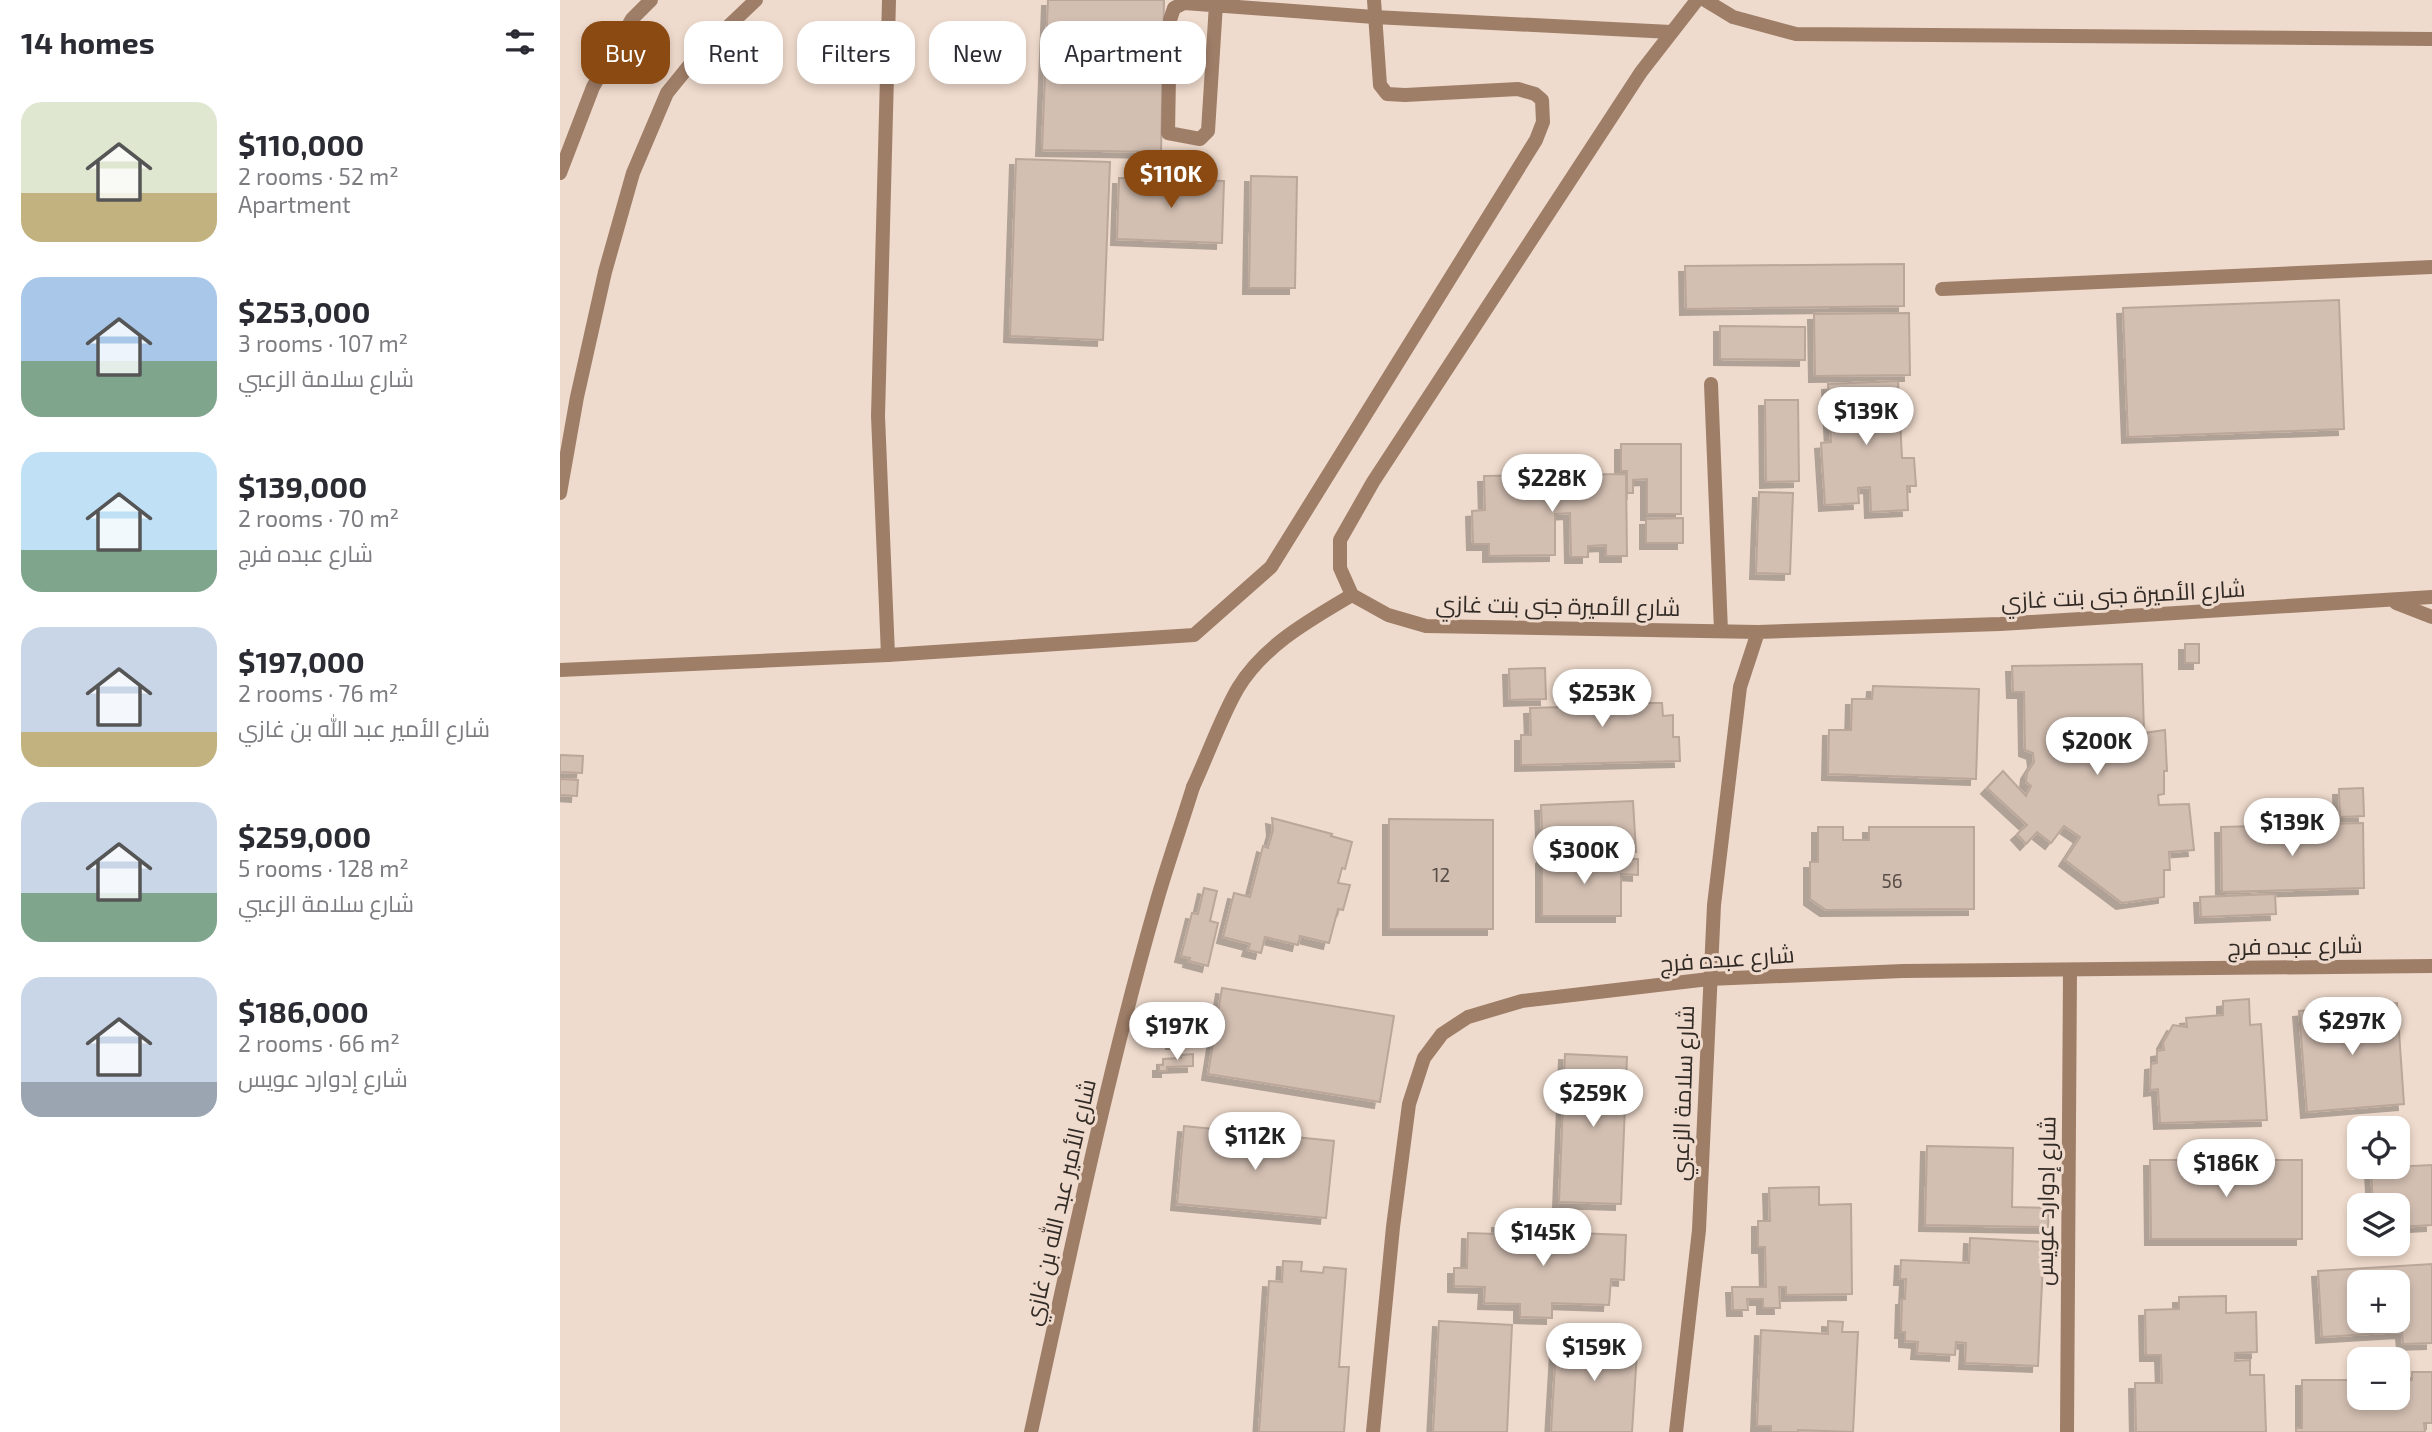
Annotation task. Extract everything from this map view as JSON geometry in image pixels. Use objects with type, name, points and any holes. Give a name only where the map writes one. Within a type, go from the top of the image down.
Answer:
[{"type":"street","points":[[560,173],[593,88],[632,19],[651,0]]},
{"type":"street","points":[[560,493],[577,397],[605,272],[633,173],[667,93],[697,56],[756,0]]},
{"type":"street","points":[[888,655],[878,416],[889,0]]},
{"type":"street","points":[[560,670],[888,655],[1194,635],[1271,567],[1536,141],[1542,122],[1542,100],[1535,94],[1517,89],[1387,94],[1380,85],[1374,0]]},
{"type":"street","points":[[1352,595],[1340,568],[1340,540],[1373,482],[1641,72],[1697,0]]},
{"type":"street","points":[[1705,0],[1733,18],[1796,34],[2432,40]]},
{"type":"street","points":[[1216,5],[1208,131],[1200,139],[1168,133],[1170,20],[1174,8],[1184,3],[1216,5],[1374,18],[1671,32]]},
{"type":"street","points":[[1942,289],[2432,267]]},
{"type":"street","points":[[1711,384],[1721,632]]},
{"type":"street","name":"شارع الأميرة جنى بنت غازي","points":[[1352,595],[1388,615],[1426,626],[1721,632],[2000,624],[2432,597]]},
{"type":"street","name":"شارع الأمير عبد الله بن غازي","points":[[1031,1432],[1107,1090],[1156,901],[1193,787],[1239,687],[1265,655],[1299,627],[1352,595]]},
{"type":"street","name":"شارع الأميرة جنى بنت غازي","points":[[2391,601],[2432,617]]},
{"type":"street","name":"شارع سلامة الزعبي","points":[[1676,1432],[1699,1230],[1714,905],[1740,687],[1758,632]]},
{"type":"street","name":"شارع عبده فرج","points":[[1373,1432],[1393,1227],[1409,1104],[1424,1058],[1442,1034],[1468,1017],[1522,1001],[1709,979],[1903,971],[2432,966]]},
{"type":"street","name":"شارع إدوارد عويس","points":[[2067,1432],[2070,970]]},
{"type":"building","points":[[1048,0],[1164,0],[1164,21],[1047,21]]},
{"type":"building","points":[[1045,84],[1162,84],[1161,152],[1042,150]]},
{"type":"building","points":[[1016,159],[1110,162],[1103,340],[1010,336]]},
{"type":"building","points":[[1251,176],[1297,177],[1295,288],[1249,288]]},
{"type":"building","points":[[1119,178],[1224,181],[1222,243],[1117,239]]},
{"type":"building","points":[[1904,264],[1904,306],[1686,309],[1685,266]]},
{"type":"building","points":[[2339,300],[2344,429],[2128,437],[2123,308]]},
{"type":"building","points":[[1909,313],[1910,375],[1815,376],[1814,314]]},
{"type":"building","points":[[1720,326],[1805,327],[1805,360],[1720,359]]},
{"type":"building","points":[[1898,381],[1902,458],[1914,458],[1916,486],[1907,486],[1908,510],[1871,512],[1870,487],[1858,488],[1859,503],[1825,505],[1821,443],[1831,442],[1828,384]]},
{"type":"building","points":[[1765,400],[1798,400],[1799,481],[1766,482]]},
{"type":"building","points":[[1621,444],[1681,444],[1681,514],[1647,514],[1647,479],[1633,480],[1633,493],[1627,493],[1627,471],[1621,471]]},
{"type":"building","points":[[1626,474],[1627,556],[1606,556],[1606,545],[1588,546],[1588,557],[1571,557],[1570,513],[1555,514],[1555,555],[1489,556],[1489,544],[1473,544],[1472,511],[1485,510],[1484,476]]},
{"type":"building","points":[[1759,492],[1793,493],[1790,574],[1756,573]]},
{"type":"building","points":[[1683,518],[1683,543],[1646,543],[1646,519]]},
{"type":"building","points":[[2185,644],[2199,644],[2199,663],[2185,663]]},
{"type":"building","points":[[2142,664],[2144,733],[2165,730],[2167,771],[2164,771],[2164,794],[2158,795],[2159,805],[2189,804],[2194,850],[2169,852],[2170,870],[2164,870],[2164,897],[2122,903],[2065,860],[2080,837],[2064,826],[2051,843],[2037,832],[2026,844],[2017,834],[2027,825],[1987,788],[2003,771],[2026,796],[2031,786],[2026,782],[2027,773],[2034,762],[2033,753],[2025,750],[2024,692],[2013,692],[2012,666]]},
{"type":"building","points":[[1545,668],[1546,699],[1510,700],[1509,669]]},
{"type":"building","points":[[1606,678],[1642,678],[1642,703],[1662,703],[1663,716],[1673,715],[1673,737],[1679,737],[1680,761],[1521,765],[1521,735],[1531,735],[1530,708],[1564,707],[1564,701],[1592,701],[1591,686],[1606,685]]},
{"type":"building","points":[[1873,686],[1979,689],[1976,779],[1828,774],[1829,730],[1851,730],[1852,699],[1872,699]]},
{"type":"building","points":[[560,755],[583,756],[582,773],[560,772]]},
{"type":"building","points":[[560,779],[578,780],[577,796],[560,795]]},
{"type":"building","points":[[2363,788],[2364,816],[2340,817],[2339,789]]},
{"type":"building","points":[[1633,801],[1636,852],[1543,856],[1541,805]]},
{"type":"building","points":[[1272,818],[1352,842],[1345,869],[1342,868],[1338,883],[1350,885],[1343,910],[1338,909],[1329,943],[1300,936],[1298,945],[1265,937],[1261,953],[1248,950],[1250,944],[1223,937],[1234,893],[1250,897],[1263,846],[1268,848],[1273,830]]},
{"type":"building","points":[[1389,819],[1493,820],[1493,929],[1389,929]]},
{"type":"building","points":[[2363,823],[2364,888],[2222,892],[2221,827]]},
{"type":"building","points":[[1818,827],[1843,827],[1843,840],[1869,840],[1869,827],[1974,827],[1974,909],[1826,910],[1810,899],[1810,862],[1818,862]]},
{"type":"building","points":[[1542,858],[1638,859],[1638,875],[1621,874],[1621,916],[1542,916]]},
{"type":"building","points":[[1204,888],[1217,891],[1210,921],[1218,923],[1208,966],[1181,956],[1192,913],[1198,914]]},
{"type":"building","points":[[2275,894],[2276,914],[2201,917],[2200,897]]},
{"type":"building","points":[[1222,988],[1394,1016],[1380,1102],[1208,1074]]},
{"type":"building","points":[[2249,999],[2250,1025],[2261,1024],[2267,1120],[2160,1123],[2158,1089],[2150,1090],[2151,1064],[2157,1063],[2157,1051],[2164,1050],[2163,1043],[2173,1025],[2187,1027],[2186,1018],[2223,1015],[2223,1001]]},
{"type":"building","points":[[2397,1003],[2404,1104],[2307,1112],[2299,1011]]},
{"type":"building","points":[[1174,1021],[1185,1021],[1184,1043],[1172,1043],[1172,1036],[1164,1036],[1165,1030],[1173,1031]]},
{"type":"building","points":[[1193,1054],[1193,1066],[1167,1067],[1167,1071],[1159,1071],[1163,1059]]},
{"type":"building","points":[[1565,1054],[1627,1057],[1621,1204],[1559,1202]]},
{"type":"building","points":[[1184,1126],[1334,1141],[1326,1218],[1177,1204]]},
{"type":"building","points":[[1927,1146],[2013,1148],[2012,1207],[2049,1208],[2048,1227],[1925,1225]]},
{"type":"building","points":[[2150,1160],[2302,1160],[2302,1239],[2151,1239]]},
{"type":"building","points":[[2432,1165],[2432,1225],[2410,1226],[2410,1193],[2372,1193],[2372,1179],[2410,1179],[2410,1166]]},
{"type":"building","points":[[1819,1187],[1819,1205],[1851,1204],[1852,1294],[1786,1295],[1786,1287],[1779,1287],[1780,1308],[1763,1308],[1763,1299],[1747,1299],[1748,1310],[1733,1310],[1732,1287],[1766,1287],[1765,1247],[1758,1247],[1758,1221],[1770,1221],[1769,1188]]},
{"type":"building","points":[[1498,1222],[1527,1224],[1526,1231],[1626,1235],[1624,1280],[1611,1279],[1609,1305],[1552,1303],[1552,1318],[1520,1317],[1520,1304],[1484,1303],[1485,1287],[1454,1286],[1454,1268],[1467,1268],[1468,1233],[1498,1234]]},
{"type":"building","points":[[1970,1238],[2044,1242],[2038,1366],[1965,1363],[1966,1343],[1956,1342],[1955,1355],[1917,1353],[1918,1342],[1905,1341],[1905,1332],[1901,1332],[1902,1299],[1905,1299],[1906,1279],[1900,1279],[1901,1260],[1969,1263]]},
{"type":"building","points":[[1283,1261],[1302,1262],[1301,1271],[1323,1273],[1324,1267],[1346,1269],[1339,1367],[1349,1367],[1344,1432],[1259,1432],[1269,1281],[1282,1282]]},
{"type":"building","points":[[2432,1264],[2432,1343],[2403,1344],[2402,1333],[2410,1333],[2410,1270],[2347,1270],[2347,1333],[2386,1333],[2322,1337],[2318,1271]]},
{"type":"building","points":[[2226,1296],[2226,1313],[2256,1312],[2257,1352],[2235,1353],[2235,1361],[2250,1360],[2250,1375],[2264,1375],[2266,1432],[2136,1432],[2135,1383],[2162,1383],[2161,1355],[2146,1355],[2145,1310],[2179,1309],[2179,1297]]},
{"type":"building","points":[[1439,1321],[1512,1325],[1507,1432],[1433,1432]]},
{"type":"building","points":[[1828,1321],[1843,1322],[1842,1332],[1858,1332],[1853,1432],[1771,1432],[1771,1426],[1757,1426],[1761,1330],[1828,1334]]},
{"type":"building","points":[[1557,1331],[1638,1336],[1632,1432],[1551,1432]]},
{"type":"building","points":[[2412,1372],[2432,1372],[2432,1423],[2424,1423],[2425,1432],[2296,1432],[2296,1428],[2302,1428],[2302,1380],[2347,1380],[2347,1410],[2410,1410]]}]
